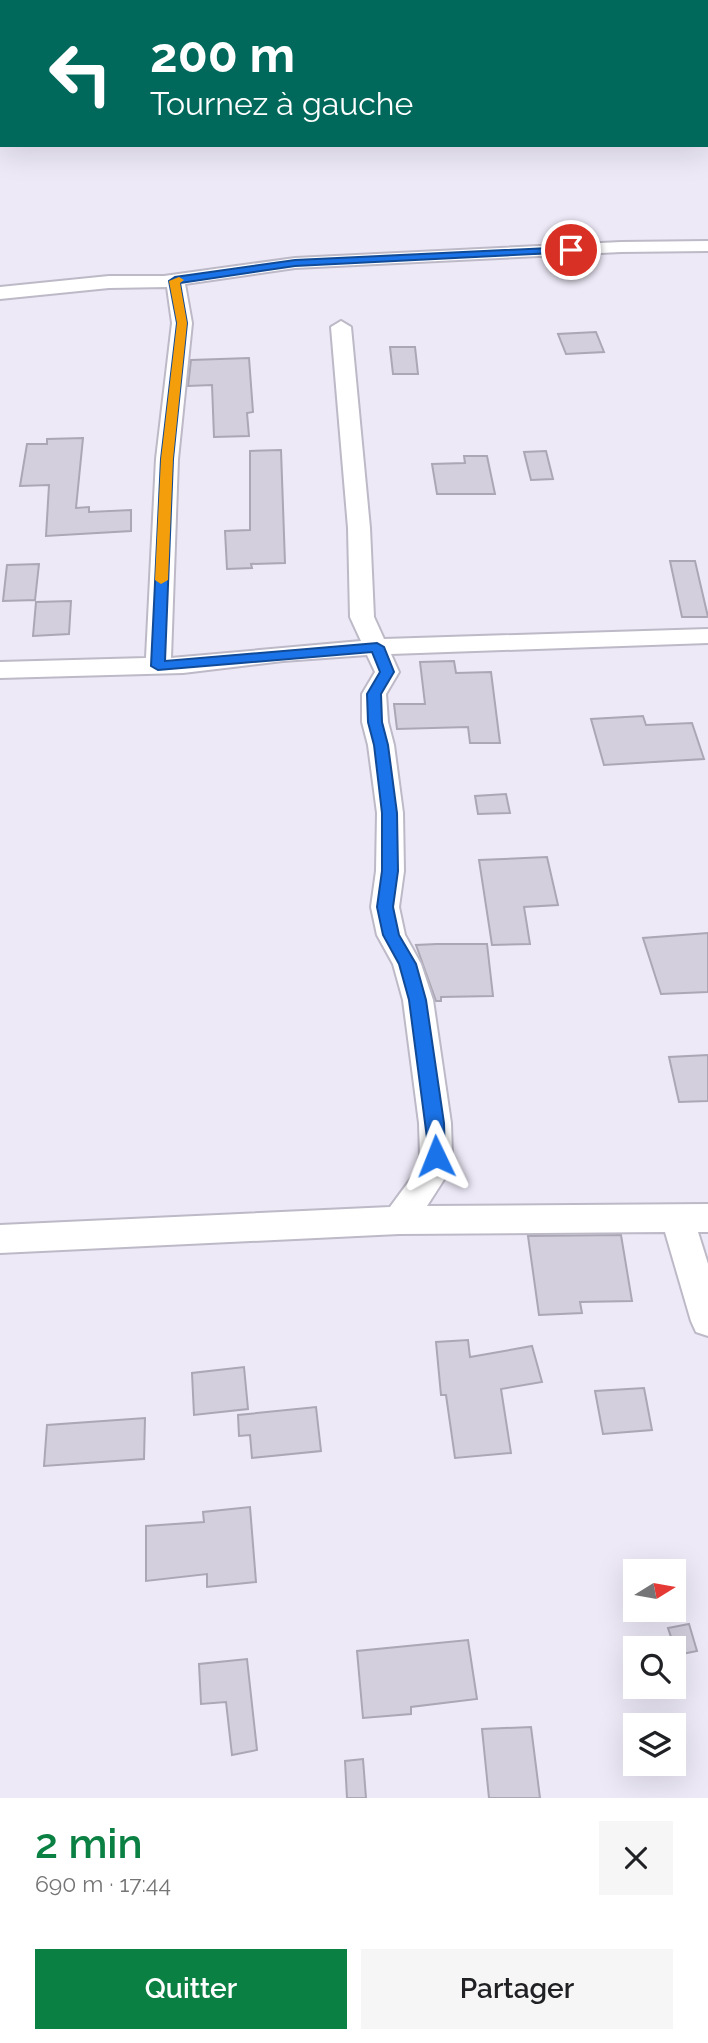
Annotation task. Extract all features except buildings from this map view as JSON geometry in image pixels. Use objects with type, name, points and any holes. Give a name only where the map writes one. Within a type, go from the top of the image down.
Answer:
[{"type":"street","points":[[0,293],[109,282],[175,281],[295,263],[621,247],[708,246]]},
{"type":"street","points":[[158,666],[167,459],[182,323],[175,281]]},
{"type":"street","points":[[341,327],[359,528],[362,617],[387,672],[374,694],[375,722],[381,745],[390,813],[390,871],[385,907],[391,935],[407,964],[418,1000],[435,1123],[436,1156],[429,1178],[399,1220]]},
{"type":"street","points":[[0,670],[158,666],[377,647],[708,636]]},
{"type":"street","points":[[0,1239],[399,1220],[693,1219],[708,1321]]},
{"type":"slow traffic","points":[[161,580],[167,459],[182,323],[175,281],[179,280]]},
{"type":"route","points":[[436,1156],[435,1123],[418,1000],[407,964],[391,935],[385,907],[390,871],[390,813],[381,745],[375,722],[374,694],[387,672],[377,647],[283,653],[158,666],[167,459],[182,323],[175,281],[295,263],[571,250]]}]
